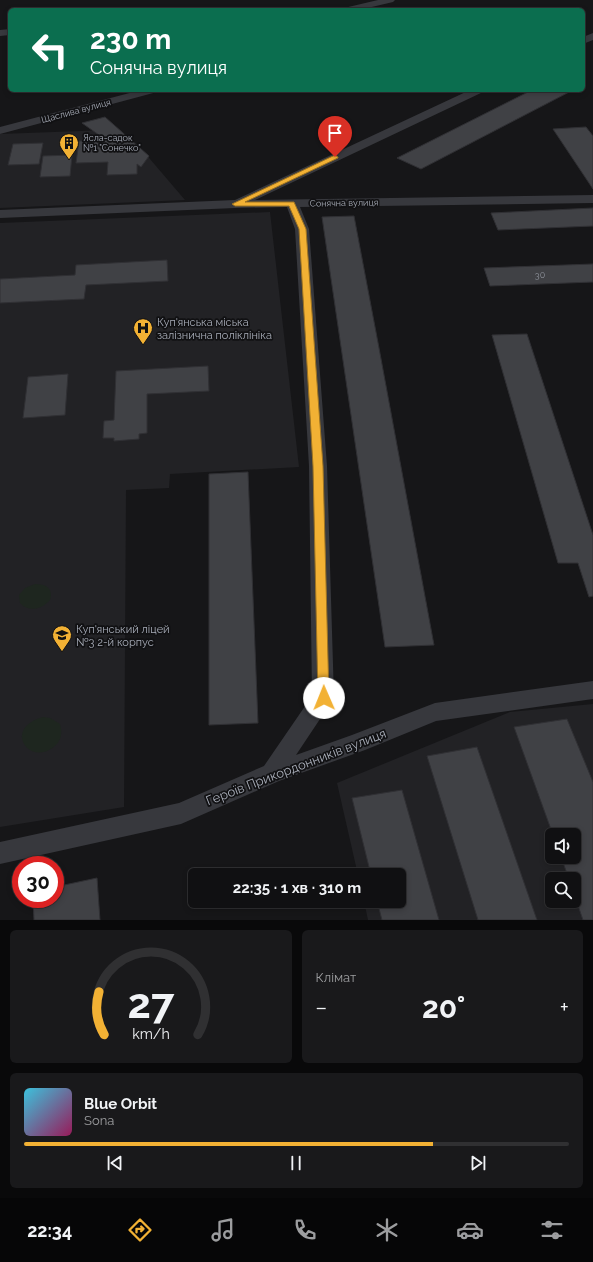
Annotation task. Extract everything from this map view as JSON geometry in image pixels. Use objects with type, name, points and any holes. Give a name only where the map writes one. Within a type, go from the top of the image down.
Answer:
[{"type":"street","points":[[356,8],[390,0]]},
{"type":"street","name":"Щаслива вулиця","points":[[0,131],[146,92]]},
{"type":"street","points":[[235,204],[475,92]]},
{"type":"street","name":"Сонячна вулиця","points":[[0,214],[235,204],[593,199]]},
{"type":"street","points":[[272,773],[324,698],[316,442],[302,229],[292,204]]},
{"type":"street","name":"Героїв Прикордонників вулиця","points":[[0,853],[182,813],[272,773],[357,743],[435,712],[593,690]]},
{"type":"shaded area","points":[[108,130],[138,145],[185,200],[0,208],[0,134]]},
{"type":"shaded area","name":"Куп'янська міська залізнична поліклініка","points":[[270,212],[299,467],[170,474],[169,488],[126,490],[124,807],[0,827],[0,223]]},
{"type":"shaded area","points":[[35,584],[48,588],[51,592],[51,596],[50,600],[43,606],[31,609],[20,603],[19,595],[25,588]]},
{"type":"shaded area","points":[[593,704],[593,920],[368,920],[365,908],[406,908],[406,868],[356,868],[337,783],[510,712]]},
{"type":"shaded area","points":[[43,717],[50,718],[60,724],[60,739],[57,744],[47,751],[38,752],[30,750],[24,745],[22,738],[24,730],[30,723]]},
{"type":"building","points":[[528,92],[569,92],[421,169],[397,158]]},
{"type":"building","points":[[105,117],[149,156],[141,167],[137,164],[137,174],[107,175],[108,162],[76,163],[79,141],[106,140],[82,123]]},
{"type":"building","points":[[586,127],[593,136],[593,189],[553,129]]},
{"type":"building","points":[[43,143],[39,164],[8,165],[13,144]]},
{"type":"building","points":[[72,155],[70,176],[40,177],[43,156]]},
{"type":"building","points":[[593,208],[593,226],[498,230],[491,213]]},
{"type":"building","points":[[354,216],[434,645],[385,647],[322,217]]},
{"type":"building","points":[[167,260],[168,281],[86,285],[84,299],[0,303],[0,279],[75,275],[76,265]]},
{"type":"building","points":[[593,264],[593,282],[490,286],[484,268]]},
{"type":"building","points":[[527,334],[593,535],[593,596],[589,597],[578,563],[558,563],[492,335]]},
{"type":"building","points":[[208,366],[209,391],[147,394],[147,433],[139,434],[139,439],[114,441],[114,438],[103,438],[104,421],[114,420],[116,371]]},
{"type":"building","points":[[68,374],[65,415],[23,418],[28,377]]},
{"type":"building","points":[[248,472],[258,723],[209,725],[209,474]]},
{"type":"building","points":[[567,719],[593,782],[593,920],[583,920],[579,908],[581,908],[581,872],[566,872],[564,864],[581,864],[581,828],[550,828],[514,727]]},
{"type":"building","points":[[477,747],[537,920],[478,920],[427,756]]},
{"type":"building","points":[[402,790],[439,920],[382,920],[379,908],[406,908],[406,868],[369,868],[352,798]]},
{"type":"building","points":[[97,878],[100,920],[34,920],[33,908],[64,908],[64,885]]},
{"type":"place","name":"Ясла-садок №1 \"Сонечко\"","points":[[69,160]]},
{"type":"place","name":"Куп'янська міська залізнична поліклініка","points":[[143,345]]},
{"type":"place","name":"Куп'янський ліцей №3 2-й корпус","points":[[62,652]]},
{"type":"route","points":[[324,698],[318,466],[302,229],[292,204],[235,204],[335,157]]}]
